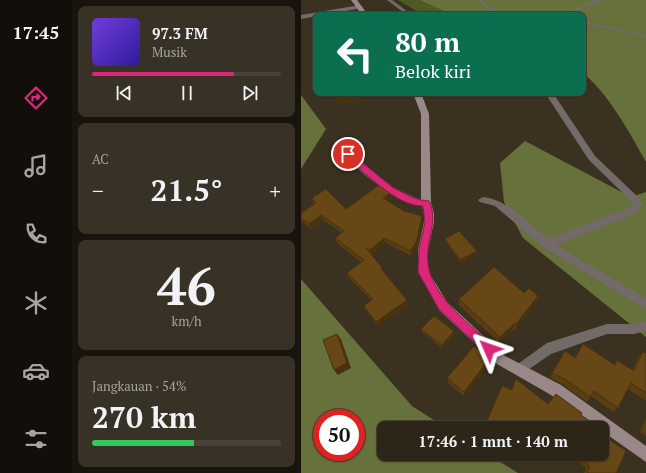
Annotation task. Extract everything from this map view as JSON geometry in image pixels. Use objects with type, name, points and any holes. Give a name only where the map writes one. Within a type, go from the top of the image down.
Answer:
[{"type":"main road","points":[[355,0],[363,12]]},
{"type":"main road","points":[[417,96],[425,114],[426,203],[429,213],[429,222],[423,250],[423,272],[443,306],[501,360],[556,390],[646,455]]},
{"type":"street","points":[[330,12],[360,7]]},
{"type":"street","points":[[301,17],[313,15]]},
{"type":"street","points":[[547,244],[634,210],[637,204],[635,199],[592,158],[551,96]]},
{"type":"street","points":[[338,143],[348,154],[389,189],[408,199],[426,203]]},
{"type":"street","points":[[483,200],[492,201],[498,204],[547,244],[646,304]]},
{"type":"street","points":[[519,370],[547,349],[607,329],[634,329],[646,326]]},
{"type":"lane","points":[[389,0],[406,12]]},
{"type":"lane","points":[[480,0],[493,12]]},
{"type":"lane","points":[[573,12],[587,4],[601,0]]},
{"type":"lane","points":[[586,23],[646,36]]},
{"type":"green space","points":[[398,0],[576,0],[552,12],[418,12]]},
{"type":"green space","points":[[420,0],[646,0],[646,162],[626,126],[610,102],[586,76],[586,12],[444,11]]},
{"type":"green space","points":[[301,95],[326,129],[301,169]]},
{"type":"green space","points":[[525,141],[631,197],[646,192],[646,337],[523,238],[504,202],[500,163]]},
{"type":"green space","points":[[301,279],[412,406],[435,421],[377,421],[377,461],[498,461],[518,473],[301,473]]},
{"type":"building","points":[[379,185],[391,192],[383,198],[404,211],[422,216],[416,243],[410,251],[384,238],[370,250],[366,248],[382,268],[381,269],[407,300],[376,322],[364,306],[373,299],[347,273],[364,260],[335,238],[344,231],[321,215],[309,224],[301,218],[301,213],[316,203],[312,198],[326,189],[346,209]]},
{"type":"building","points":[[459,231],[477,251],[460,260],[445,239]]},
{"type":"building","points":[[494,267],[524,293],[529,288],[538,296],[516,324],[514,324],[500,337],[459,299]]},
{"type":"building","points":[[434,316],[454,331],[442,345],[421,329]]},
{"type":"building","points":[[337,334],[347,363],[334,370],[323,340]]},
{"type":"building","points":[[583,344],[615,365],[617,360],[634,371],[643,352],[646,353],[646,393],[631,383],[618,408],[594,391],[590,397],[565,379],[552,373],[565,351],[575,358]]},
{"type":"building","points":[[474,346],[490,358],[464,392],[447,378]]},
{"type":"building","points":[[516,379],[548,404],[556,394],[582,413],[581,415],[590,421],[487,421],[502,386],[512,390]]},
{"type":"building","points":[[609,440],[626,451],[616,473],[589,473],[587,472],[590,466],[584,461],[609,461]]},
{"type":"route","points":[[348,154],[389,189],[408,199],[426,203],[429,213],[429,222],[423,250],[423,272],[443,306],[489,349]]}]
